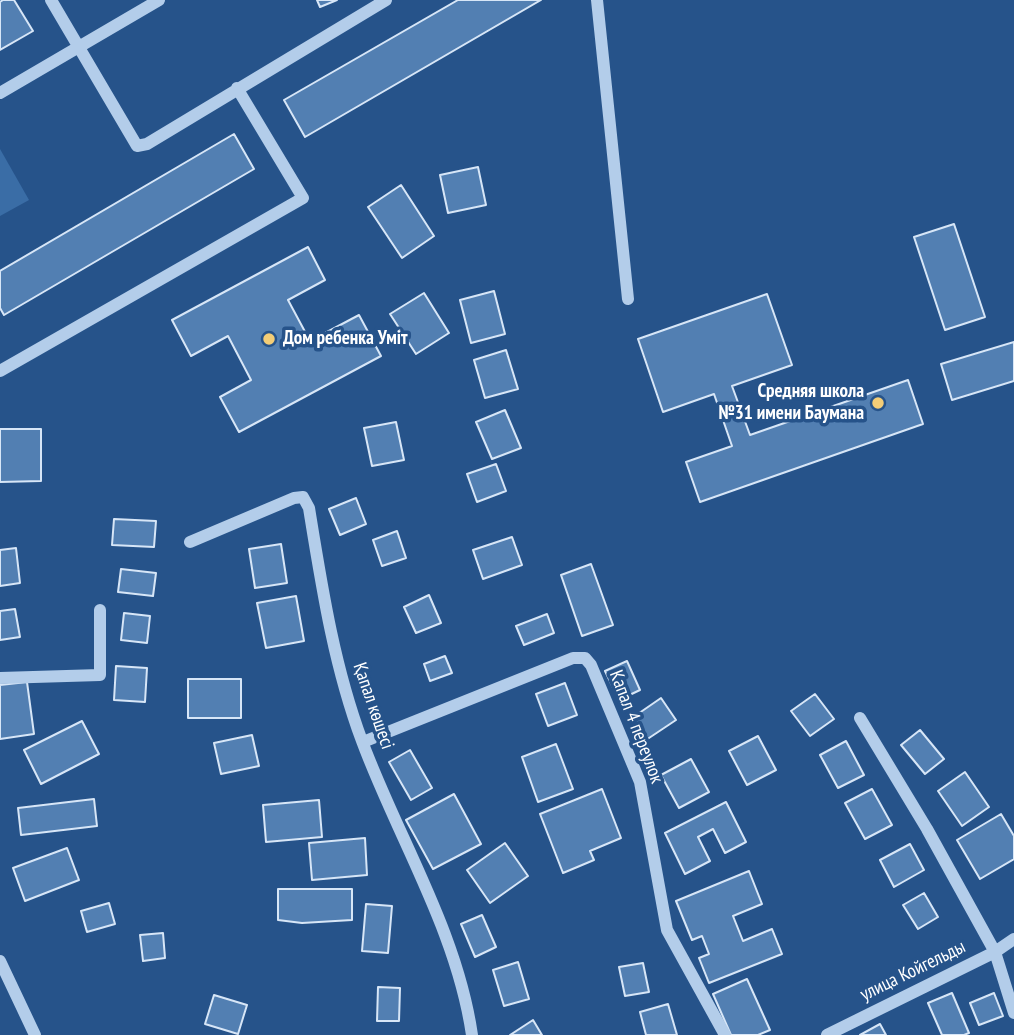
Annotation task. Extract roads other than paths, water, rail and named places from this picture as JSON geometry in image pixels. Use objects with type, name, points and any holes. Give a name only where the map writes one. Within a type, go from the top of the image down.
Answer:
[{"type":"street","points":[[51,0],[137,146],[147,144],[386,0]]},
{"type":"street","points":[[0,93],[159,0]]},
{"type":"street","points":[[597,0],[628,299]]},
{"type":"street","points":[[0,371],[303,198],[237,88]]},
{"type":"street","name":"Қапал көшесі","points":[[190,542],[303,496],[309,509],[332,645],[363,742],[440,920],[472,1035]]},
{"type":"street","points":[[0,678],[100,675],[100,610]]},
{"type":"street","name":"Капал 4 переулок","points":[[363,742],[573,658],[585,658],[591,665],[640,782],[667,930],[725,1035]]},
{"type":"street","points":[[860,718],[927,828],[995,952],[1014,1013]]},
{"type":"street","name":"улица Койгельды","points":[[827,1035],[995,952],[1014,939]]},
{"type":"street","points":[[0,961],[35,1035]]},
{"type":"place","name":"Дом ребенка Умiт","points":[[269,339]]},
{"type":"place","name":"Средняя школа №31 имени Баумана","points":[[878,403]]}]
